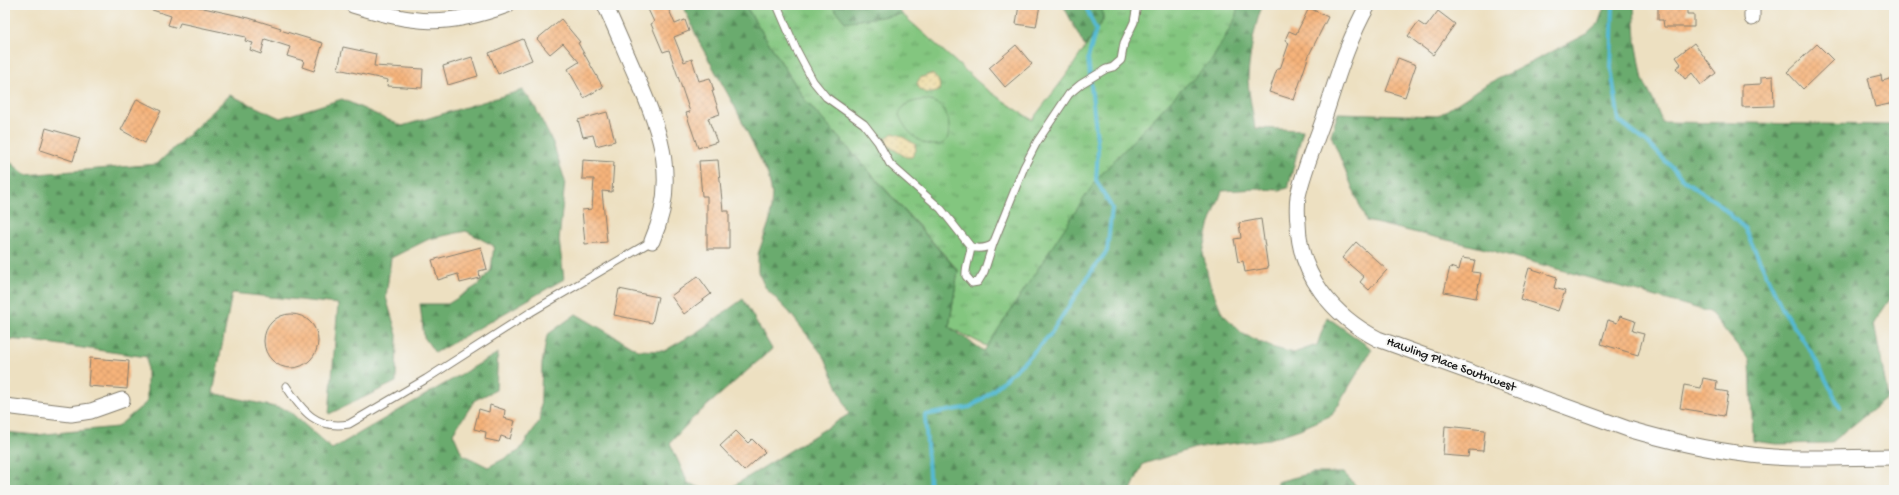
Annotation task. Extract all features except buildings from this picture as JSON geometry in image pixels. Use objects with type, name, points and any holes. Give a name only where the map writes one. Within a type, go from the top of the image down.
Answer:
[{"type":"street","points":[[354,5],[412,20],[433,22],[459,20],[506,5]]},
{"type":"street","points":[[605,5],[653,114],[664,157],[666,174],[663,209],[652,242]]},
{"type":"street","name":"Hawling Place Southwest","points":[[1368,5],[1354,30],[1305,172],[1298,197],[1298,235],[1308,271],[1318,288],[1343,316],[1359,329],[1378,339],[1628,429],[1664,439],[1705,449],[1745,455],[1786,458],[1894,457]]},
{"type":"street","points":[[5,406],[71,414],[91,411],[122,400]]},
{"type":"lane","points":[[777,5],[796,49],[813,81],[826,97],[864,124],[878,142],[890,164],[941,209],[971,247],[970,256],[965,271],[966,276],[972,283],[978,282],[984,272],[993,244],[1024,167],[1037,142],[1069,94],[1081,84],[1097,74],[1113,67],[1121,60],[1124,43],[1134,22],[1137,5]]},
{"type":"lane","points":[[286,386],[296,402],[305,412],[315,419],[326,424],[337,426],[349,424],[426,379],[531,312],[652,242]]},
{"type":"lane","points":[[971,247],[984,248],[993,244]]},
{"type":"green space","points":[[683,5],[745,5],[805,100],[958,271],[949,327],[984,351],[1096,180],[1171,100],[1212,60],[1235,19],[1238,5],[1263,5],[1255,31],[1248,73],[1249,93],[1255,128],[1303,130],[1288,188],[1280,190],[1256,189],[1222,191],[1209,226],[1203,253],[1209,281],[1222,313],[1243,334],[1271,347],[1293,353],[1317,345],[1327,317],[1372,349],[1332,415],[1300,429],[1270,439],[1195,448],[1143,464],[1131,490],[727,490],[849,414],[825,358],[790,313],[765,287],[758,272],[758,254],[770,220],[772,194],[768,175],[735,107],[700,44]]},
{"type":"green space","points":[[745,5],[831,5],[845,21],[902,14],[986,89],[1032,120],[1068,73],[1103,20],[1102,5],[1251,5],[1216,95],[990,348],[949,327],[958,270],[805,100]]},
{"type":"green space","points":[[831,5],[896,5],[902,14],[845,22]]},
{"type":"green space","points":[[1063,5],[1102,5],[1103,20],[1085,47]]},
{"type":"green space","points":[[1605,5],[1634,5],[1636,41],[1643,80],[1662,122],[1894,125],[1894,293],[1874,323],[1888,397],[1831,443],[1777,444],[1753,441],[1750,361],[1710,312],[1486,249],[1366,221],[1331,135],[1338,113],[1438,116],[1484,86],[1587,34],[1598,24]]},
{"type":"green space","points":[[523,90],[534,105],[553,143],[565,181],[559,240],[564,279],[435,353],[424,337],[420,304],[448,304],[478,285],[491,270],[494,246],[466,231],[429,239],[391,258],[386,297],[397,335],[396,382],[329,414],[338,304],[232,293],[213,393],[288,410],[332,449],[498,353],[496,390],[475,400],[453,433],[462,454],[488,467],[519,451],[540,420],[542,364],[547,335],[576,314],[638,350],[664,351],[697,332],[743,299],[772,349],[692,419],[670,443],[688,483],[707,490],[5,490],[5,432],[36,435],[117,427],[147,402],[147,357],[33,341],[5,339],[5,158],[26,175],[157,164],[230,95],[280,118],[342,99],[402,126]]},
{"type":"green space","points":[[928,100],[938,104],[942,107],[947,116],[949,135],[942,144],[930,145],[919,140],[905,126],[899,115],[903,108],[911,102]]},
{"type":"green space","points":[[1312,473],[1344,473],[1360,490],[1276,490],[1277,482]]},
{"type":"sand","points":[[931,74],[940,85],[939,91],[929,93],[922,91],[917,83],[920,78]]},
{"type":"sand","points":[[893,133],[915,144],[916,150],[912,157],[906,157],[887,145],[886,138]]},
{"type":"waterway","points":[[930,490],[925,415],[970,407],[988,395],[1026,360],[1050,335],[1091,272],[1107,251],[1112,208],[1096,180],[1098,149],[1088,58],[1096,30],[1085,5]]},
{"type":"waterway","points":[[1613,5],[1611,69],[1619,121],[1650,145],[1685,181],[1719,204],[1745,229],[1783,310],[1813,355],[1840,407]]}]
